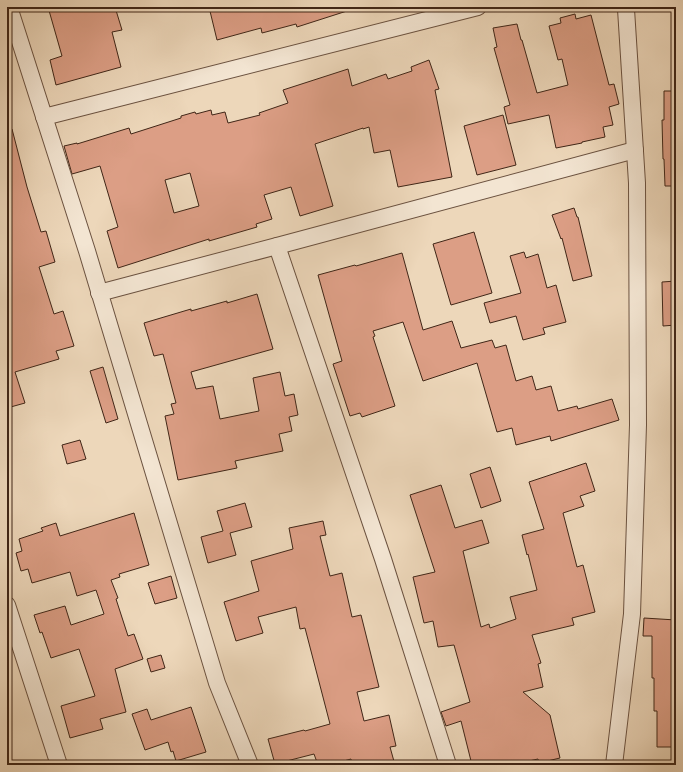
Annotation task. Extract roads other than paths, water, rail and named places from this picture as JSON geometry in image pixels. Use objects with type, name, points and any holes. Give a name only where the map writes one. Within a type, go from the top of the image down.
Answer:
[{"type":"street","points":[[9,7],[99,293],[217,683],[250,765]]},
{"type":"street","points":[[44,117],[478,7]]},
{"type":"street","points":[[614,765],[633,606],[638,425],[637,191],[626,8]]},
{"type":"street","points":[[99,293],[635,150]]},
{"type":"street","points":[[276,246],[383,559],[448,765]]},
{"type":"street","points":[[7,605],[59,765]]}]
